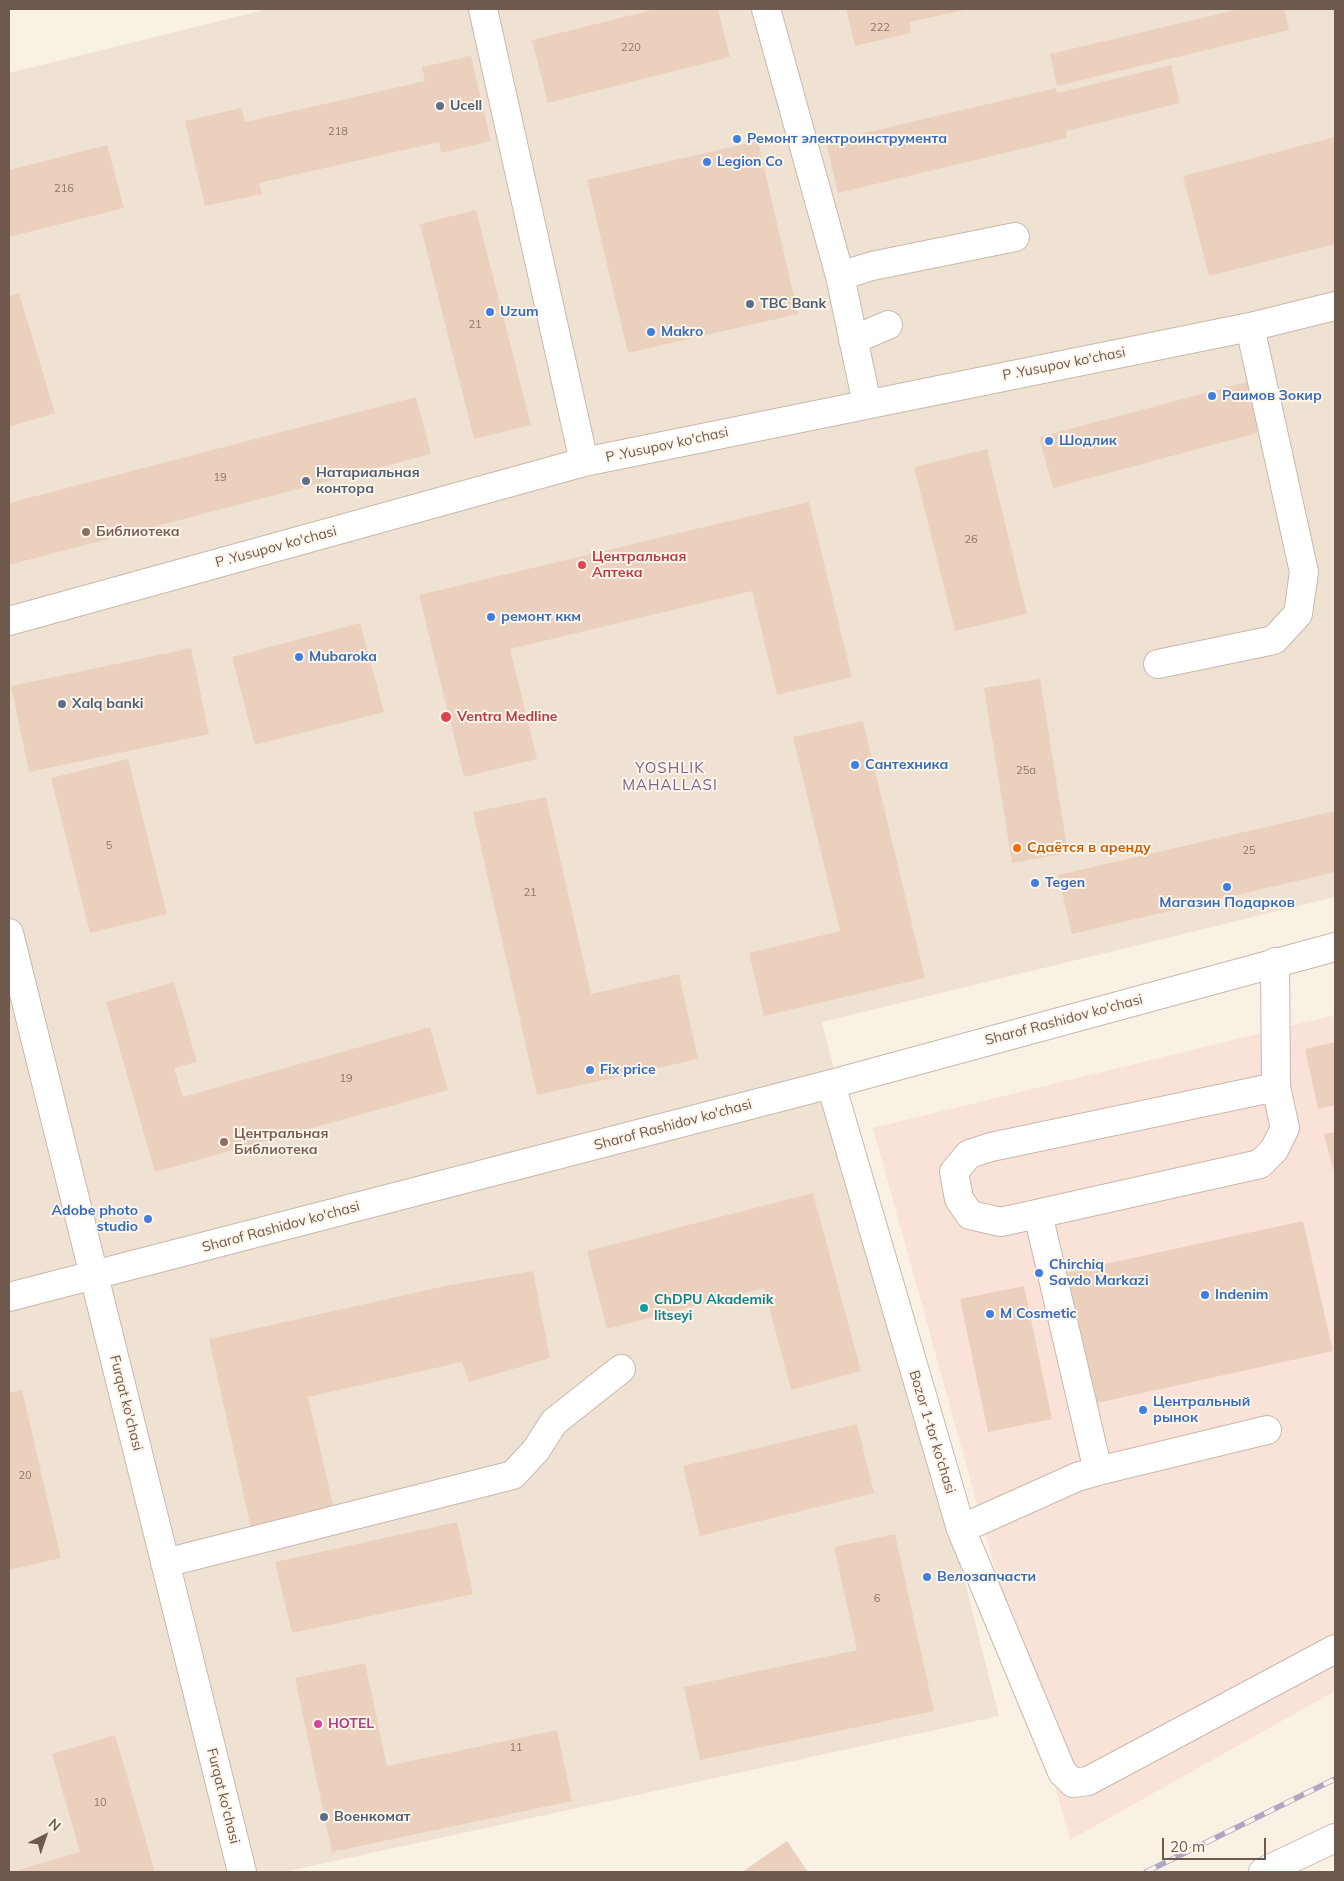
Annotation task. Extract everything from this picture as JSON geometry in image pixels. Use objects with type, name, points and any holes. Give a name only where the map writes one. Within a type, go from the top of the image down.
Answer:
[{"type":"street","points":[[483,9],[584,462]]},
{"type":"street","points":[[766,9],[840,276],[867,404]]},
{"type":"street","points":[[840,276],[872,266],[1015,237]]},
{"type":"street","name":"P .Yusupov ko'chasi","points":[[9,621],[584,462],[1250,327],[1335,306]]},
{"type":"street","points":[[853,340],[888,325]]},
{"type":"street","points":[[1158,664],[1274,640],[1298,614],[1304,572],[1250,327]]},
{"type":"street","name":"Furqat ko'chasi","points":[[9,933],[242,1872]]},
{"type":"street","name":"Sharof Rashidov ko'chasi","points":[[9,1297],[831,1084],[1335,947]]},
{"type":"street","points":[[1276,962],[1276,1087],[1285,1128],[1274,1150],[1260,1164],[1001,1222],[970,1215],[959,1199],[954,1172],[969,1154],[991,1147],[1276,1087]]},
{"type":"street","name":"Bozor 1-tor ko‘chasi","points":[[831,1084],[961,1529],[1062,1772],[1073,1783],[1088,1782],[1335,1648]]},
{"type":"street","points":[[1038,1214],[1098,1470]]},
{"type":"street","points":[[165,1563],[513,1475],[536,1450],[554,1422],[621,1369]]},
{"type":"street","points":[[961,1529],[1077,1477],[1098,1470],[1267,1430]]},
{"type":"street","points":[[1264,1872],[1335,1838]]},
{"type":"shaded area","points":[[268,9],[1335,9],[1335,897],[822,1022],[999,1716],[284,1872],[9,1872],[9,73]]},
{"type":"shaded area","name":"Центральный рынок","points":[[1335,1015],[1335,1691],[1070,1840],[873,1128]]},
{"type":"building","points":[[656,9],[718,9],[730,57],[548,103],[532,40]]},
{"type":"building","points":[[846,9],[965,10],[909,22],[911,33],[855,46]]},
{"type":"building","points":[[1240,9],[1284,9],[1289,30],[1057,86],[1050,54]]},
{"type":"building","points":[[471,56],[491,141],[441,153],[439,142],[259,183],[262,194],[205,206],[185,121],[241,108],[245,122],[425,81],[422,67]]},
{"type":"building","points":[[1171,65],[1180,103],[1066,131],[1067,138],[838,193],[826,142],[1056,88],[1057,93]]},
{"type":"building","points":[[1335,137],[1335,244],[1209,276],[1183,176]]},
{"type":"building","points":[[758,141],[798,314],[628,353],[587,180]]},
{"type":"building","points":[[107,145],[124,208],[9,237],[9,170]]},
{"type":"building","points":[[476,210],[531,425],[474,439],[420,224]]},
{"type":"building","points":[[19,293],[55,413],[9,427],[9,296]]},
{"type":"building","points":[[1247,382],[1261,432],[1053,488],[1039,437]]},
{"type":"building","points":[[416,397],[431,454],[9,565],[9,503]]},
{"type":"building","points":[[987,449],[1027,614],[955,631],[914,467]]},
{"type":"building","points":[[809,502],[852,677],[777,695],[752,591],[510,649],[537,759],[464,777],[419,595]]},
{"type":"building","points":[[360,623],[384,712],[255,745],[232,657]]},
{"type":"building","points":[[191,648],[209,734],[29,772],[11,686]]},
{"type":"building","points":[[1040,679],[1068,853],[1012,863],[984,688]]},
{"type":"building","points":[[863,721],[925,978],[764,1016],[749,953],[840,931],[793,737]]},
{"type":"building","points":[[128,759],[167,914],[90,933],[51,778]]},
{"type":"building","points":[[546,797],[591,994],[679,974],[698,1059],[537,1095],[473,812]]},
{"type":"building","points":[[1335,811],[1335,872],[1072,934],[1058,875]]},
{"type":"building","points":[[174,982],[197,1062],[174,1068],[183,1097],[430,1027],[448,1090],[155,1172],[106,1002]]},
{"type":"building","points":[[1335,1042],[1335,1105],[1318,1109],[1305,1049]]},
{"type":"building","points":[[1335,1132],[1335,1176],[1324,1134]]},
{"type":"building","name":"ChDPU Akademik litseyi","points":[[813,1193],[861,1371],[791,1390],[764,1288],[607,1329],[587,1251]]},
{"type":"building","points":[[1303,1221],[1333,1351],[1088,1405],[1059,1274]]},
{"type":"building","points":[[533,1271],[550,1358],[469,1382],[462,1362],[308,1397],[334,1509],[251,1528],[209,1339],[445,1286]]},
{"type":"building","points":[[1024,1286],[1052,1419],[988,1432],[960,1299]]},
{"type":"building","points":[[22,1390],[61,1558],[9,1570],[9,1393]]},
{"type":"building","points":[[857,1424],[874,1493],[700,1536],[683,1466]]},
{"type":"building","points":[[457,1522],[473,1594],[292,1633],[275,1562]]},
{"type":"building","points":[[895,1534],[934,1711],[700,1760],[684,1687],[857,1650],[834,1547]]},
{"type":"building","points":[[365,1663],[387,1766],[557,1730],[572,1801],[332,1852],[295,1678]]},
{"type":"building","points":[[115,1735],[155,1872],[12,1872],[80,1852],[52,1754]]},
{"type":"building","points":[[787,1841],[808,1872],[742,1872]]},
{"type":"railway","points":[[1146,1872],[1335,1779]]},
{"type":"place","name":"Ucell","points":[[440,106]]},
{"type":"place","name":"Ремонт электроинструмента","points":[[737,139]]},
{"type":"place","name":"Legion Co","points":[[707,162]]},
{"type":"place","name":"TBC Bank","points":[[750,304]]},
{"type":"place","name":"Uzum","points":[[490,312]]},
{"type":"place","name":"Makro","points":[[651,332]]},
{"type":"place","name":"Раимов Зокир","points":[[1212,396]]},
{"type":"place","name":"Шодлик","points":[[1049,441]]},
{"type":"place","name":"Натариальная контора","points":[[306,481]]},
{"type":"place","name":"Библиотека","points":[[86,532]]},
{"type":"place","name":"Центральная Аптека","points":[[582,565]]},
{"type":"place","name":"ремонт ккм","points":[[491,617]]},
{"type":"place","name":"Mubaroka","points":[[299,657]]},
{"type":"place","name":"Xalq banki","points":[[62,704]]},
{"type":"place","name":"Ventra Medline","points":[[446,717]]},
{"type":"place","name":"Сантехника","points":[[855,765]]},
{"type":"place","name":"Сдаётся в аренду","points":[[1017,848]]},
{"type":"place","name":"Tegen","points":[[1035,883]]},
{"type":"place","name":"Магазин Подарков","points":[[1227,887]]},
{"type":"place","name":"Fix price","points":[[590,1070]]},
{"type":"place","name":"Центральная Библиотека","points":[[224,1142]]},
{"type":"place","name":"Adobe photo studio","points":[[148,1219]]},
{"type":"place","name":"Chirchiq Savdo Markazi","points":[[1039,1273]]},
{"type":"place","name":"Indenim","points":[[1205,1295]]},
{"type":"place","name":"ChDPU Akademik litseyi","points":[[644,1308]]},
{"type":"place","name":"M Cosmetic","points":[[990,1314]]},
{"type":"place","name":"Центральный рынок","points":[[1143,1410]]},
{"type":"place","name":"Велозапчасти","points":[[927,1577]]},
{"type":"place","name":"HOTEL","points":[[318,1724]]},
{"type":"place","name":"Военкомат","points":[[324,1817]]},
{"type":"district","name":"YOSHLIK MAHALLASI","points":[[670,776]]}]
